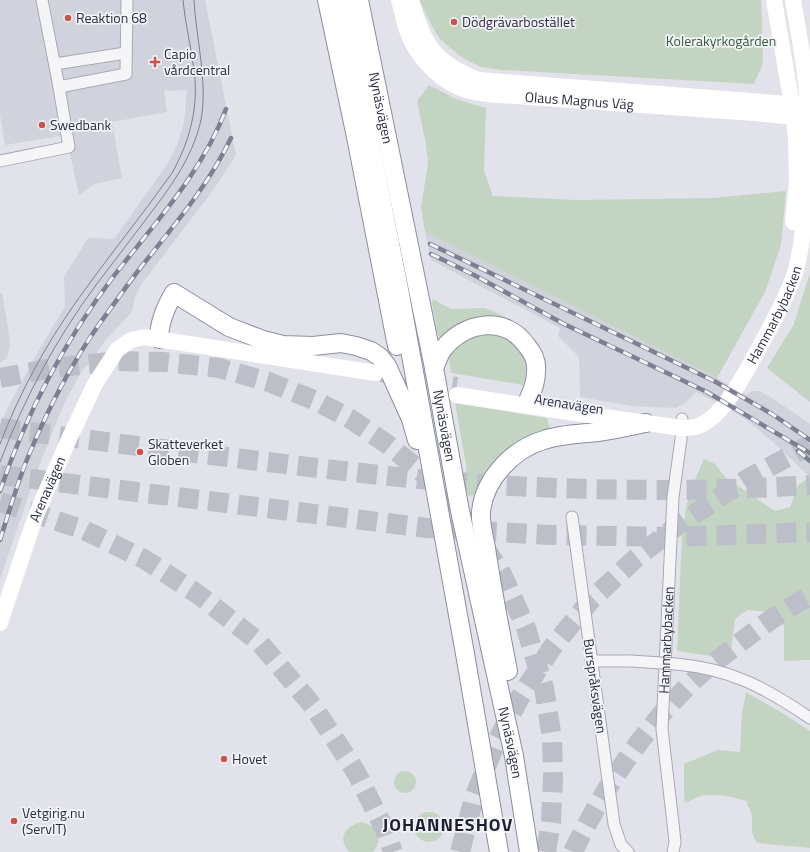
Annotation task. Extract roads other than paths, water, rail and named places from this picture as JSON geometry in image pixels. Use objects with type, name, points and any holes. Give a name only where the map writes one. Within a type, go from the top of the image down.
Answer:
[{"type":"highway","points":[[317,0],[333,76],[356,137]]},
{"type":"highway","points":[[327,0],[356,137],[411,419],[440,516]]},
{"type":"highway","name":"Nynäsvägen","points":[[342,0],[399,289],[499,852]]},
{"type":"highway","name":"Nynäsvägen","points":[[359,0],[372,70],[434,368],[460,511],[514,756],[529,852]]},
{"type":"highway","points":[[368,0],[372,70]]},
{"type":"highway","points":[[159,342],[161,321],[166,306],[174,294],[229,327],[262,340],[283,345],[313,346],[341,343],[356,346],[371,351],[380,357],[387,366],[411,419]]},
{"type":"highway","points":[[434,368],[443,349],[458,336],[472,328],[486,324],[506,328],[523,339],[531,351],[535,361],[535,383],[529,398]]},
{"type":"highway","points":[[514,756],[512,692],[489,569],[481,513],[484,498],[492,480],[502,466],[518,452],[543,440],[571,434],[597,432],[646,423]]},
{"type":"main road","name":"Olaus Magnus Väg","points":[[399,0],[412,44],[437,73],[451,83],[466,90],[487,94],[741,112],[792,110]]},
{"type":"main road","name":"Olaus Magnus Väg","points":[[411,0],[418,24],[428,44],[442,61],[452,68],[479,80],[792,110],[809,114]]},
{"type":"main road","name":"Hammarbybacken","points":[[682,424],[692,416],[706,409],[722,392],[773,303],[784,272],[792,232],[796,182],[796,140],[774,0]]},
{"type":"main road","name":"Hammarbybacken","points":[[682,424],[694,427],[709,420],[738,385],[782,307],[794,275],[803,234],[808,182],[809,114],[806,80],[793,0]]},
{"type":"main road","name":"Arenavägen","points":[[0,623],[39,508],[69,439],[95,384],[117,350],[132,340],[144,337],[159,342],[377,377]]},
{"type":"main road","name":"Arenavägen","points":[[457,390],[529,398],[631,414],[682,424],[646,423],[568,412],[457,390]]},
{"type":"street","points":[[0,161],[69,147],[55,64],[42,0]]},
{"type":"street","points":[[59,87],[126,74],[127,0]]},
{"type":"street","points":[[55,64],[126,53]]},
{"type":"street","name":"Hammarbybacken","points":[[673,852],[675,842],[662,729],[673,497],[681,446],[682,424]]},
{"type":"street","name":"Burspråksvägen","points":[[572,517],[614,824],[621,845],[628,852]]},
{"type":"street","points":[[591,661],[662,662],[725,672],[763,688],[810,718]]},
{"type":"tunnel","points":[[0,378],[52,368],[118,361],[163,362],[219,368],[269,382],[314,400],[349,418],[387,444],[423,473],[466,522]]},
{"type":"tunnel","points":[[381,374],[457,385]]},
{"type":"tunnel","points":[[0,428],[306,467],[464,483],[574,489],[653,490],[732,489],[810,485]]},
{"type":"tunnel","points":[[460,852],[474,798],[494,747],[519,699],[551,649],[591,600],[635,559],[678,525],[747,479],[810,445]]},
{"type":"tunnel","points":[[0,475],[427,528],[550,535],[676,537],[810,532]]},
{"type":"tunnel","points":[[0,502],[84,530],[144,559],[199,595],[260,643],[313,706],[356,772],[385,830],[393,852]]},
{"type":"tunnel","points":[[484,546],[503,576],[526,628],[544,688],[552,738],[553,778],[551,822],[546,852]]},
{"type":"tunnel","points":[[573,852],[608,787],[636,746],[667,708],[697,677],[742,641],[783,611],[810,596]]},
{"type":"tram line","points":[[0,444],[24,389],[43,353],[88,286],[172,173],[184,148],[192,123],[195,83],[183,0]]},
{"type":"tram line","points":[[0,462],[30,393],[54,348],[96,285],[170,186],[192,148],[201,120],[203,106],[201,60],[194,0]]},
{"type":"railway","points":[[0,491],[10,462],[34,407],[78,327],[113,277],[191,176],[204,155],[226,109]]},
{"type":"railway","points":[[0,540],[28,457],[51,405],[69,371],[89,339],[133,277],[203,187],[231,138]]},
{"type":"railway","points":[[430,244],[714,381],[772,414],[810,440]]},
{"type":"railway","points":[[431,254],[474,275],[564,324],[707,392],[810,453]]},
{"type":"railway","points":[[798,451],[810,461]]},
{"type":"place","name":"Reaktion 68","points":[[68,18]]},
{"type":"place","name":"Dödgrävarbostället","points":[[454,22]]},
{"type":"place","name":"Capio vårdcentral","points":[[155,62]]},
{"type":"place","name":"Swedbank","points":[[42,125]]},
{"type":"place","name":"Skatteverket Globen","points":[[140,452]]},
{"type":"place","name":"Hovet","points":[[224,759]]},
{"type":"place","name":"Vetgirig.nu (ServIT)","points":[[14,821]]},
{"type":"district","name":"JOHANNESHOV","points":[[448,825]]},
{"type":"park label","name":"Kolerakyrkogården","points":[[721,41]]}]
